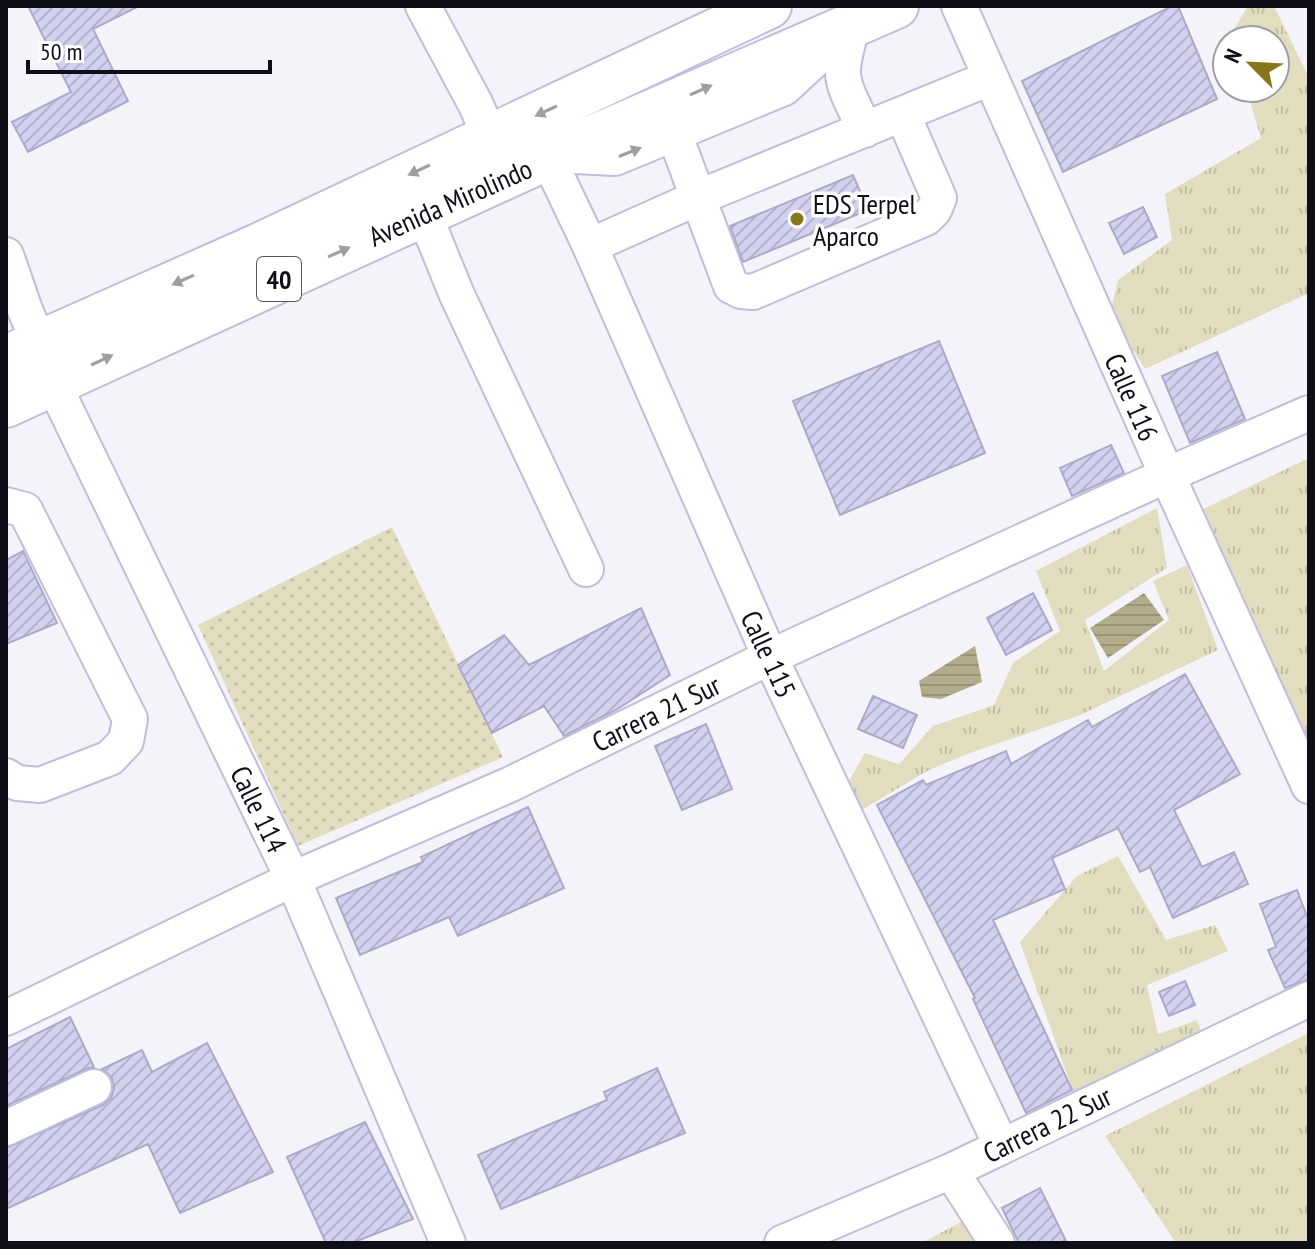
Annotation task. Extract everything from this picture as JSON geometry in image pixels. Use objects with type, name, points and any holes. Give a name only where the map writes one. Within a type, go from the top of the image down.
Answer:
[{"type":"main road","name":"Avenida Mirolindo","points":[[14,353],[198,273],[769,6]]},
{"type":"main road","name":"Avenida Mirolindo","points":[[6,405],[551,157],[849,15],[896,6]]},
{"type":"street","points":[[423,6],[490,137]]},
{"type":"street","name":"Calle 116","points":[[959,6],[1309,786]]},
{"type":"street","points":[[849,15],[841,80],[865,130]]},
{"type":"street","points":[[551,157],[615,158],[784,88],[849,15]]},
{"type":"street","points":[[590,246],[697,198],[990,78]]},
{"type":"street","points":[[674,133],[731,286],[753,292],[926,218],[934,210],[939,198],[903,115]]},
{"type":"street","name":"Calle 115","points":[[551,157],[770,657],[1001,1145]]},
{"type":"street","points":[[424,214],[457,295],[586,569]]},
{"type":"street","points":[[6,255],[25,310],[14,353]]},
{"type":"street","name":"Calle 114","points":[[53,383],[293,879],[448,1243]]},
{"type":"street","name":"Carrera 21 Sur","points":[[6,1018],[293,879],[511,784],[770,657],[1309,413]]},
{"type":"street","points":[[6,505],[25,510],[130,719],[126,741],[110,758],[40,785],[17,783],[6,776]]},
{"type":"street","name":"Carrera 22 Sur","points":[[782,1243],[951,1171],[1309,999]]},
{"type":"street","points":[[6,1128],[94,1087]]},
{"type":"street","points":[[951,1171],[997,1243]]},
{"type":"green space","points":[[1248,6],[1274,6],[1283,24],[1237,24]]},
{"type":"green space","points":[[1291,41],[1309,78],[1309,293],[1145,369],[1110,313],[1118,280],[1172,240],[1165,194],[1261,138],[1251,104],[1291,104]]},
{"type":"green space","points":[[1309,458],[1309,749],[1195,513]]},
{"type":"green space","points":[[1157,508],[1167,568],[1085,620],[1104,671],[1169,620],[1153,581],[1187,565],[1218,650],[1078,716],[929,770],[860,811],[845,788],[865,753],[899,764],[933,726],[994,705],[1013,663],[1060,631],[1036,571]]},
{"type":"green space","points":[[392,527],[503,757],[298,846],[198,625]]},
{"type":"green space","points":[[1118,856],[1166,940],[1215,925],[1228,951],[1147,985],[1158,1034],[1197,1020],[1205,1043],[1074,1094],[1020,942],[1077,876]]},
{"type":"green space","points":[[1309,1033],[1309,1243],[1176,1243],[1105,1136]]},
{"type":"green space","points":[[988,1207],[1006,1243],[922,1243]]},
{"type":"shaded area","points":[[1144,593],[1164,620],[1108,658],[1090,628]]},
{"type":"shaded area","points":[[975,646],[982,682],[941,699],[922,697],[919,681]]},
{"type":"building","points":[[28,6],[139,6],[93,29],[128,101],[28,152],[12,122],[71,92]]},
{"type":"building","points":[[1172,6],[1178,6],[1211,85],[1211,102],[1063,172],[1022,81]]},
{"type":"building","name":"EDS Terpel Aparco","points":[[853,175],[868,210],[743,262],[730,226]]},
{"type":"building","points":[[1143,207],[1157,237],[1124,254],[1109,223]]},
{"type":"building","points":[[939,341],[985,453],[840,515],[793,401]]},
{"type":"building","points":[[1217,352],[1245,419],[1190,443],[1162,376]]},
{"type":"building","points":[[1111,445],[1124,473],[1072,496],[1060,468]]},
{"type":"building","points":[[23,551],[57,623],[6,644],[6,560]]},
{"type":"building","points":[[1033,593],[1052,630],[1006,655],[987,618]]},
{"type":"building","points":[[641,608],[670,675],[616,710],[564,736],[544,706],[492,733],[458,665],[504,635],[529,665]]},
{"type":"building","points":[[1185,674],[1240,774],[1174,810],[1202,867],[1234,852],[1248,884],[1173,918],[1150,867],[1140,872],[1118,828],[1052,858],[1065,889],[993,920],[1072,1090],[1026,1113],[975,998],[877,805],[923,780],[926,785],[1006,751],[1011,764],[1088,720],[1092,727]]},
{"type":"building","points":[[873,696],[917,715],[903,748],[858,729]]},
{"type":"building","points":[[706,724],[732,789],[682,810],[655,746]]},
{"type":"building","points":[[528,807],[564,888],[458,936],[449,917],[360,955],[336,898],[423,862],[421,857]]},
{"type":"building","points":[[1297,890],[1309,922],[1309,979],[1285,988],[1268,950],[1276,947],[1260,904]]},
{"type":"building","points":[[1185,981],[1195,1005],[1169,1016],[1159,992]]},
{"type":"building","points":[[70,1017],[94,1067],[6,1106],[6,1049]]},
{"type":"building","points":[[207,1043],[273,1172],[180,1213],[148,1144],[6,1209],[6,1148],[103,1105],[111,1098],[114,1088],[112,1078],[102,1069],[142,1050],[152,1072]]},
{"type":"building","points":[[657,1068],[685,1133],[501,1209],[478,1155],[607,1100],[604,1092]]},
{"type":"building","points":[[365,1122],[413,1219],[352,1243],[326,1243],[287,1157]]},
{"type":"building","points":[[1040,1188],[1067,1243],[1019,1243],[1002,1208]]},
{"type":"place","name":"EDS Terpel Aparco","points":[[797,219]]}]
